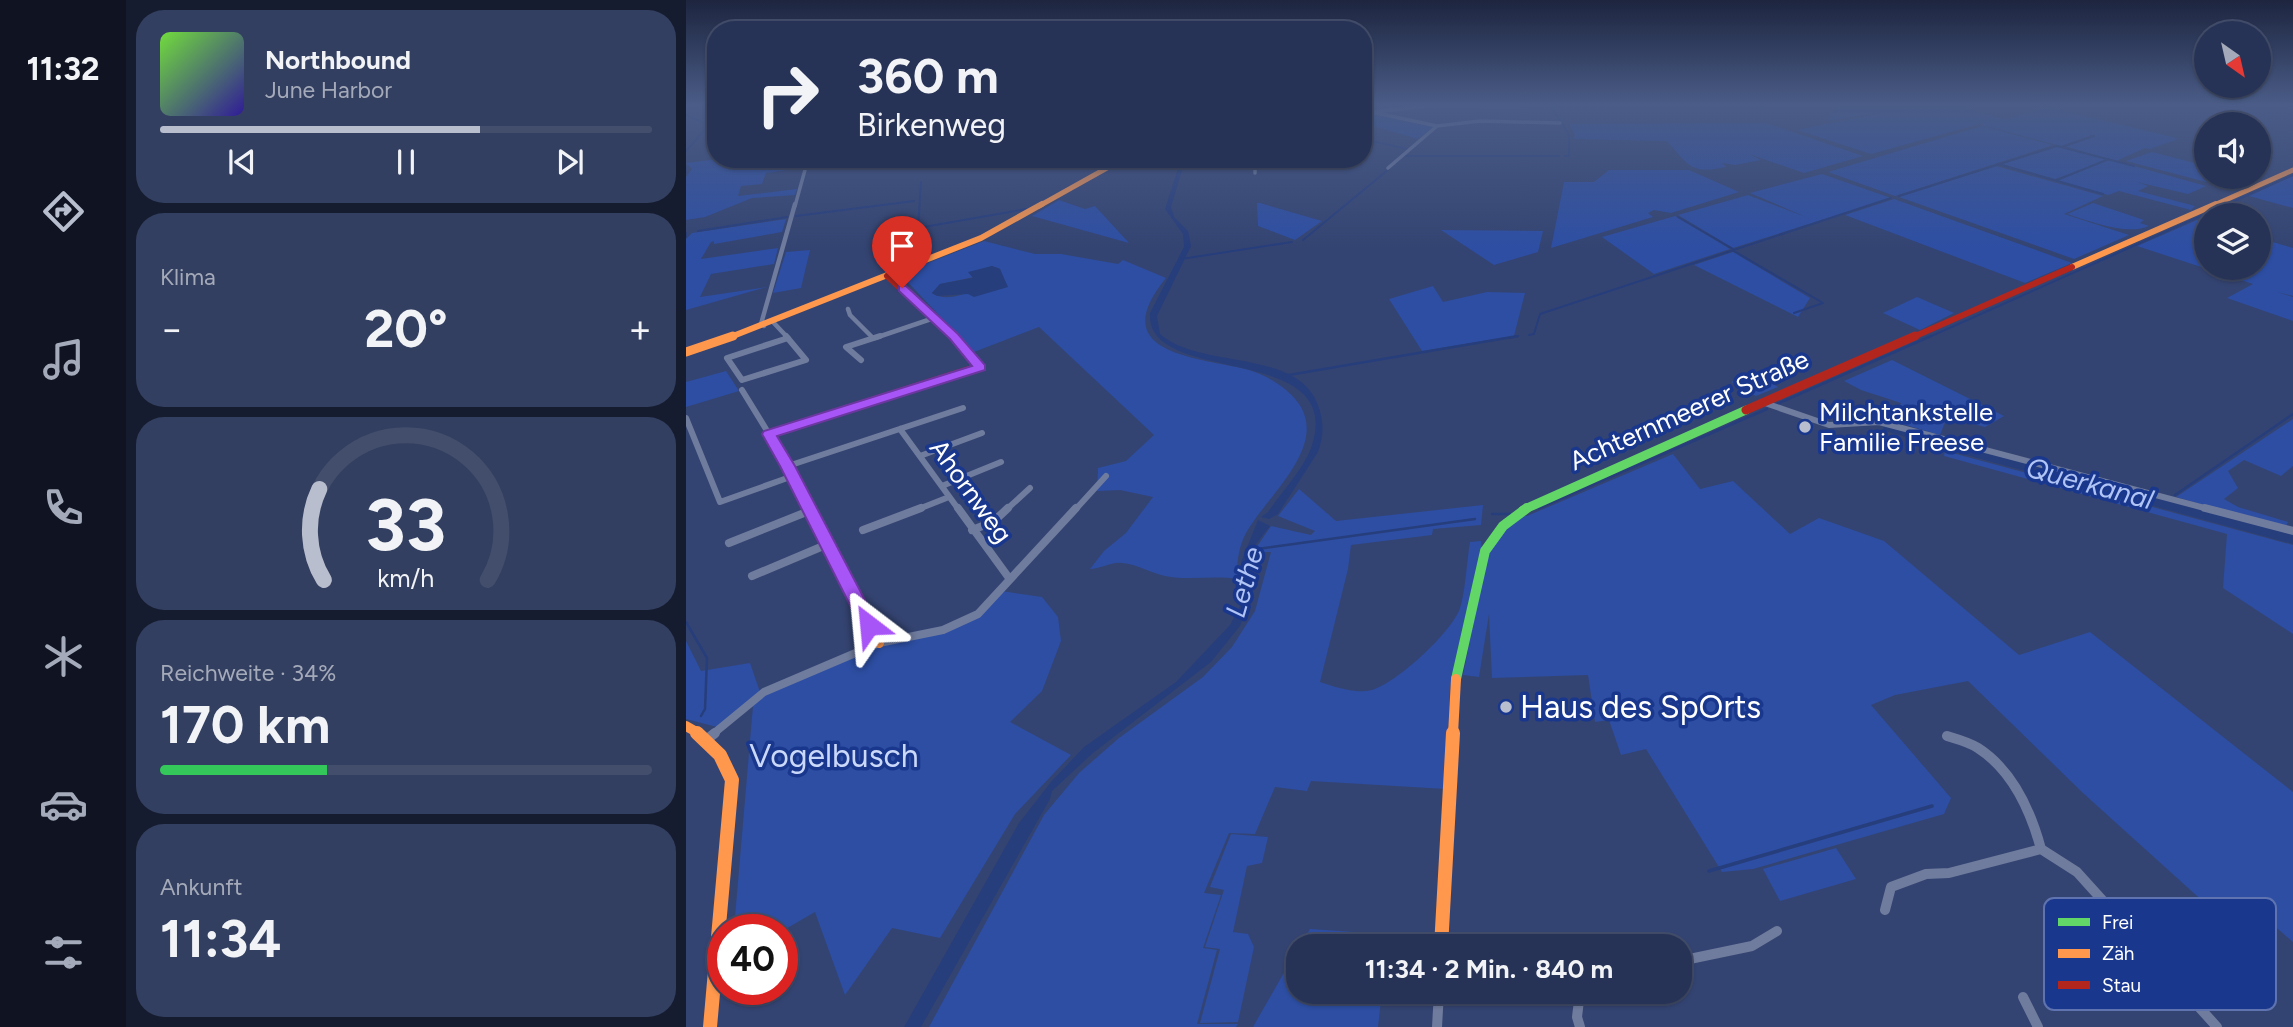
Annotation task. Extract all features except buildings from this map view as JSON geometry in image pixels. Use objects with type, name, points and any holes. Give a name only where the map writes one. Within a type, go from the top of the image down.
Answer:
[{"type":"street","points":[[1388,168],[1407,152]]},
{"type":"street","points":[[789,338],[727,358],[742,380],[806,360],[789,338],[769,324],[761,324],[805,168]]},
{"type":"street","points":[[686,351],[769,324],[1003,227],[1108,168]]},
{"type":"street","points":[[1255,168],[1255,173]]},
{"type":"street","name":"Achternmeerer Straße","points":[[1442,934],[1454,688],[1488,545],[1503,526],[1525,508],[2293,170]]},
{"type":"street","points":[[769,434],[980,368],[934,318],[887,276]]},
{"type":"street","points":[[848,309],[850,315],[872,337]]},
{"type":"street","points":[[861,360],[846,347],[934,318]]},
{"type":"street","points":[[743,390],[788,466],[879,643]]},
{"type":"street","points":[[1762,402],[1829,425],[1879,422],[2293,531]]},
{"type":"street","points":[[788,466],[963,408]]},
{"type":"street","points":[[686,418],[720,502],[793,476]]},
{"type":"street","name":"Ahornweg","points":[[900,429],[1009,578]]},
{"type":"street","points":[[920,456],[982,433]]},
{"type":"street","points":[[942,485],[1001,462]]},
{"type":"street","points":[[706,740],[764,692],[879,643],[943,631],[978,614],[1106,476]]},
{"type":"street","points":[[972,530],[993,522],[1030,488]]},
{"type":"street","points":[[863,530],[948,497]]},
{"type":"street","points":[[729,543],[809,510]]},
{"type":"street","points":[[752,576],[828,544]]},
{"type":"street","points":[[686,726],[721,755],[729,770],[733,788],[710,1027]]},
{"type":"street","points":[[1947,736],[1982,750],[2019,794],[2035,827],[2041,849],[2077,872],[2100,898]]},
{"type":"street","points":[[1885,910],[1891,887],[1926,874],[1949,873],[2041,849]]},
{"type":"street","points":[[1692,958],[1752,946],[1777,931]]},
{"type":"street","points":[[2023,998],[2038,1027]]},
{"type":"street","points":[[1437,1027],[1438,1004]]},
{"type":"street","points":[[1579,1004],[1577,1017],[1580,1027]]},
{"type":"street","points":[[2202,1010],[2217,1027]]},
{"type":"green space","points":[[1677,152],[1851,152],[1863,156],[1804,173],[1749,154],[1761,160],[1735,165],[1722,163],[1726,167],[1705,170],[1687,162]]},
{"type":"green space","points":[[1895,152],[2032,152],[1895,196],[1828,172]]},
{"type":"green space","points":[[2040,152],[2081,152],[2115,161],[2084,152],[2136,152],[2116,161],[2194,183],[2194,189],[2199,189],[2188,194],[2137,182],[2148,186],[2138,191],[2194,207],[2191,210],[2119,191],[2108,195],[2057,180],[2089,167],[2055,179],[2002,164]]},
{"type":"green space","points":[[2152,152],[2194,163],[2194,179],[2126,161]]},
{"type":"green space","points":[[707,160],[707,168],[803,168],[766,173],[762,184],[741,186],[738,196],[797,189],[795,195],[752,198],[705,217],[686,220],[686,177],[692,169],[686,163]]},
{"type":"green space","points":[[1996,166],[2103,196],[2064,214],[2129,235],[2074,259],[1899,197]]},
{"type":"green space","points":[[1609,170],[1689,170],[1739,192],[1671,213],[1654,210],[1648,213],[1653,217],[1551,248],[1564,182],[1594,182]]},
{"type":"green space","points":[[1822,174],[1891,198],[1733,248],[1678,215],[1748,195],[1806,217],[1750,193]]},
{"type":"green space","points":[[2293,176],[2293,208],[2249,196],[2271,189],[2271,186]]},
{"type":"green space","points":[[1894,199],[2072,263],[2025,283],[1845,215]]},
{"type":"green space","points":[[1059,200],[1085,209],[1095,206],[1129,243],[1032,216]]},
{"type":"green space","points":[[1257,203],[1322,221],[1295,240],[1258,226]]},
{"type":"green space","points":[[2093,203],[2144,220],[2140,223],[2149,226],[2140,229],[2119,228],[2067,214]]},
{"type":"green space","points":[[1675,216],[1730,249],[1654,274],[1602,237]]},
{"type":"green space","points":[[786,219],[782,232],[714,244],[714,241],[711,242],[701,259],[778,248],[774,264],[711,274],[700,297],[767,287],[686,310],[686,239],[692,233]]},
{"type":"green space","points":[[2194,221],[2194,265],[2137,246]]},
{"type":"green space","points":[[1441,230],[1543,231],[1538,252],[1494,265]]},
{"type":"green space","points":[[984,241],[1035,254],[1061,254],[1118,264],[1123,260],[1166,278],[1149,304],[1145,323],[1151,338],[1165,348],[1184,355],[1264,376],[1285,389],[1296,400],[1306,424],[1305,441],[1299,458],[1244,537],[1238,557],[1237,579],[1159,575],[1133,565],[1118,563],[1090,569],[1104,551],[1126,533],[1153,497],[1120,490],[1097,491],[1098,468],[1126,461],[1154,435],[1039,327],[974,352],[900,274]],"holes":[[[992,266],[1000,269],[1002,276],[968,293],[949,297],[932,293],[940,284],[974,277],[969,273]]]},
{"type":"green space","points":[[2271,242],[2293,248],[2293,296],[2277,292],[2293,297],[2293,321],[2227,298],[2253,284],[2241,280],[2271,280]]},
{"type":"green space","points":[[810,250],[801,288],[773,293],[786,252]]},
{"type":"green space","points":[[1733,252],[1810,298],[1798,317],[1694,265]]},
{"type":"green space","points":[[1433,286],[1443,302],[1487,292],[1525,293],[1514,336],[1422,351],[1389,299]]},
{"type":"green space","points":[[1917,297],[1954,313],[1920,330],[1883,313]]},
{"type":"green space","points":[[1892,360],[2004,416],[1985,427],[1947,417],[1940,435],[1892,421],[1901,403],[1861,390],[1844,381]]},
{"type":"green space","points":[[726,371],[739,391],[686,407],[686,382]]},
{"type":"green space","points":[[1754,373],[1778,387],[1756,396],[1731,382]]},
{"type":"green space","points":[[2293,419],[2293,466],[2281,476],[2244,460],[2228,471],[2238,488],[2224,499],[2238,507],[2288,522],[2285,528],[2176,497]]},
{"type":"green space","points":[[1945,451],[2293,545],[2293,634],[2223,588],[2227,534],[1944,456]]},
{"type":"green space","points":[[1673,454],[1700,489],[1733,481],[1790,534],[1819,518],[1884,541],[2019,655],[2090,632],[2293,792],[2293,942],[2276,927],[2276,898],[2199,898],[2083,793],[1968,681],[1895,695],[1871,705],[1951,798],[1944,814],[1753,869],[1722,872],[1646,749],[1621,755],[1609,720],[1595,722],[1588,675],[1492,678],[1489,614],[1479,677],[1463,675],[1488,551],[1518,516],[1527,516]]},
{"type":"green space","points":[[1299,489],[1336,521],[1483,505],[1481,525],[1433,529],[1432,535],[1351,545],[1348,569],[1320,682],[1352,691],[1366,691],[1383,685],[1408,668],[1444,632],[1459,611],[1470,542],[1481,541],[1482,549],[1450,688],[1446,789],[1311,781],[1307,791],[1275,787],[1255,834],[1229,833],[1204,893],[1221,895],[1203,948],[1217,950],[1197,1024],[1238,1024],[1236,1027],[929,1027],[1044,815],[1079,773],[1119,738],[1203,677],[1232,647],[1255,611],[1271,552],[1258,552],[1258,545],[1271,526],[1311,535],[1315,531],[1278,516]]},
{"type":"green space","name":"Vogelbusch","points":[[1001,591],[1042,597],[1058,617],[1061,641],[1042,691],[1010,722],[1071,755],[1015,814],[940,938],[892,928],[845,995],[815,912],[798,922],[798,914],[735,914],[753,706],[766,694],[874,645],[943,632],[978,616]]},
{"type":"green space","points":[[686,641],[701,671],[750,663],[760,692],[717,727],[686,719]]},
{"type":"green space","points":[[1231,834],[1268,837],[1262,863],[1247,866],[1233,932],[1248,934],[1254,947],[1238,1022],[1200,1023],[1220,949],[1205,947],[1224,890],[1210,887]]},
{"type":"green space","points":[[1836,848],[1856,879],[1780,901],[1763,869]]},
{"type":"green space","points":[[1310,929],[1354,932],[1354,934],[1307,934]]},
{"type":"green space","points":[[1286,969],[1286,1004],[1381,1004],[1378,1027],[1253,1027]]},
{"type":"water","points":[[1178,168],[1182,168],[1171,207],[1174,217],[1188,231],[1191,246],[1157,316],[1160,334],[1178,345],[1199,352],[1270,367],[1290,375],[1307,387],[1318,405],[1322,428],[1318,452],[1278,514],[1269,519],[1261,517],[1268,512],[1293,479],[1309,453],[1314,413],[1300,391],[1274,377],[1178,350],[1157,336],[1150,313],[1184,247],[1183,234],[1165,209]]},
{"type":"water","points":[[992,266],[1000,269],[1008,287],[974,297],[968,294],[937,296],[932,293],[940,284],[973,278],[968,272]]},
{"type":"water","points":[[1951,443],[2293,534],[2293,544],[1948,450]]},
{"type":"water","name":"Lethe","points":[[1258,520],[1270,526],[1249,553],[1248,606],[1240,626],[1211,662],[1093,753],[1052,791],[1050,799],[921,1027],[904,1027],[1019,823],[1051,782],[1084,747],[1176,682],[1230,625],[1241,604],[1241,562]]},
{"type":"waterway","points":[[1565,156],[1569,156],[1569,152]]},
{"type":"waterway","points":[[1999,164],[2038,152]]},
{"type":"waterway","points":[[2080,152],[2108,159]]},
{"type":"waterway","points":[[1405,156],[1559,156]]},
{"type":"waterway","points":[[2057,180],[2108,159]]},
{"type":"waterway","points":[[2108,159],[2134,166]]},
{"type":"waterway","points":[[1899,196],[1999,164]]},
{"type":"waterway","points":[[1999,164],[2103,194]]},
{"type":"waterway","points":[[686,167],[686,173]]},
{"type":"waterway","points":[[1303,240],[1389,169]]},
{"type":"waterway","points":[[1927,338],[2293,175]]},
{"type":"waterway","points":[[921,182],[918,228],[1026,209]]},
{"type":"waterway","points":[[1529,335],[1534,334],[1540,314],[1891,198]]},
{"type":"waterway","points":[[796,216],[914,201]]},
{"type":"waterway","points":[[698,231],[787,217]]},
{"type":"waterway","points":[[1678,217],[1733,249]]},
{"type":"waterway","points":[[1181,259],[1292,242]]},
{"type":"waterway","points":[[1734,251],[1823,303],[1794,313]]},
{"type":"waterway","points":[[1283,376],[1518,336],[1509,338]]},
{"type":"waterway","points":[[1775,405],[1931,336]]},
{"type":"waterway","points":[[1539,508],[1767,409]]},
{"type":"waterway","points":[[2175,495],[2293,414]]},
{"type":"waterway","name":"Querkanal","points":[[1887,428],[1958,448]]},
{"type":"waterway","points":[[1492,514],[1510,514]]},
{"type":"waterway","name":"Lethe","points":[[1250,550],[1475,519]]},
{"type":"waterway","points":[[686,622],[707,658],[705,709],[701,716]]},
{"type":"waterway","points":[[1709,871],[1932,806]]},
{"type":"traffic: fast","points":[[1456,679],[1485,551],[1503,526],[1517,513],[1554,494],[1746,410]]},
{"type":"traffic: slow","points":[[686,352],[773,322],[981,238],[1107,168]]},
{"type":"traffic: slow","points":[[2072,267],[2293,170]]},
{"type":"traffic: slow","points":[[801,424],[769,434],[879,643]]},
{"type":"traffic: slow","points":[[1442,934],[1456,679]]},
{"type":"traffic: slow","points":[[686,726],[715,748],[732,780],[710,1027]]},
{"type":"traffic: jam","points":[[1746,410],[2072,267]]},
{"type":"traffic: jam","points":[[801,424],[980,367],[954,337],[887,276]]},
{"type":"place","name":"Milchtankstelle Familie Freese","points":[[1805,427]]},
{"type":"place","name":"Haus des SpOrts","points":[[1506,707]]},
{"type":"route","points":[[869,625],[769,434],[980,368],[954,337],[902,288]]}]
